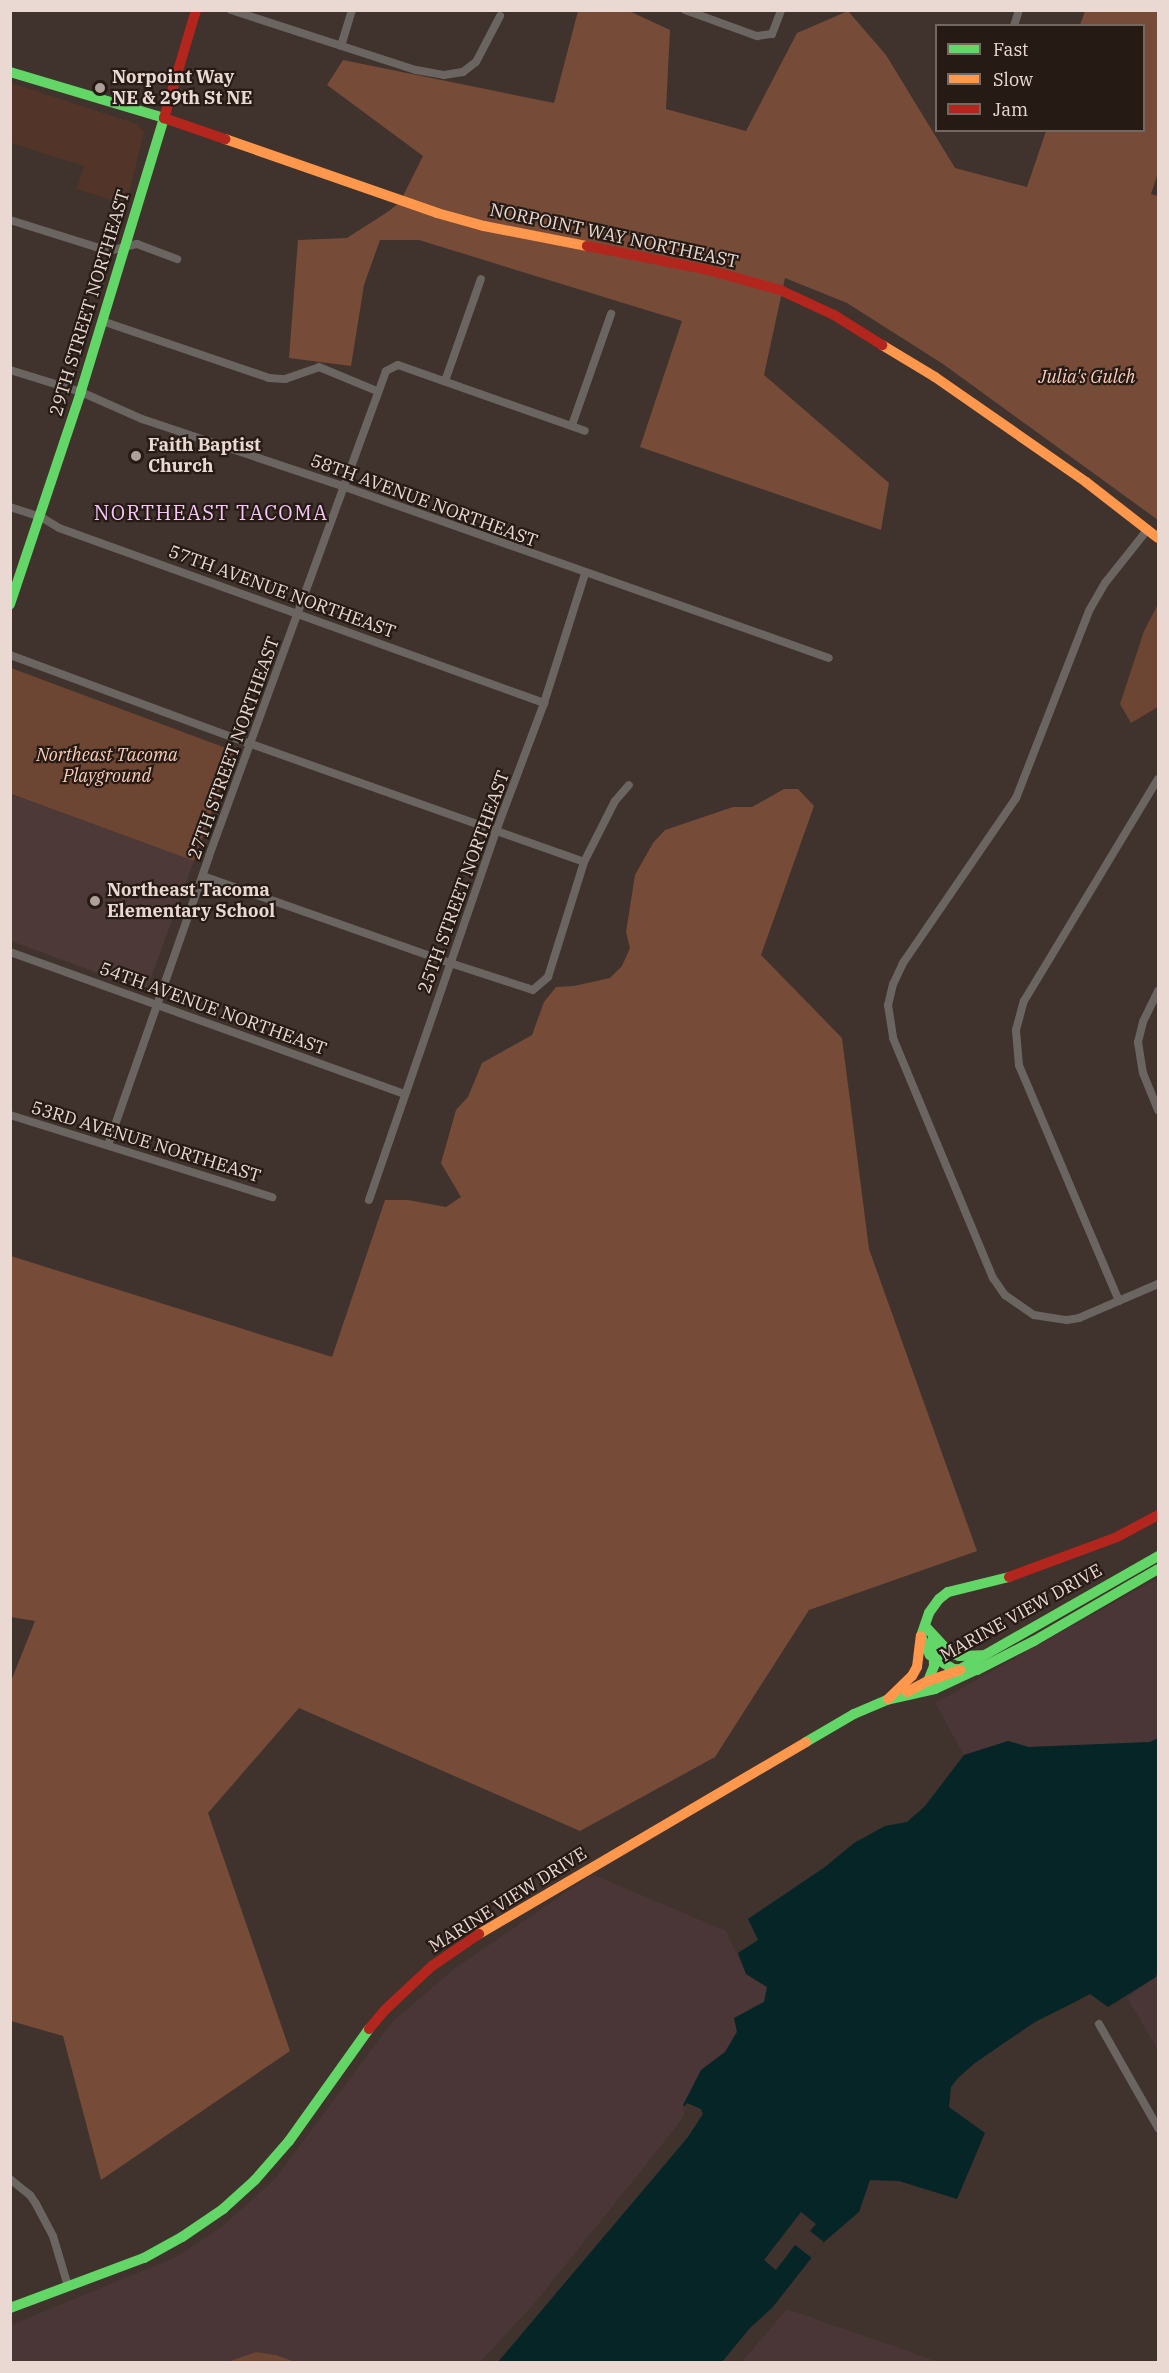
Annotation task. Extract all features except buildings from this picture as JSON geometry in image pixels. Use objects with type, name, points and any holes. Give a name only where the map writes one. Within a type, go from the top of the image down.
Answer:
[{"type":"main road","name":"29TH STREET NORTHEAST","points":[[10,604],[81,392],[196,10]]},
{"type":"main road","name":"NORPOINT WAY NORTHEAST","points":[[10,72],[164,118],[437,213],[484,226],[708,270],[780,290],[834,315],[935,377],[1086,482],[1158,538]]},
{"type":"main road","points":[[887,1700],[912,1676],[917,1666],[933,1606],[948,1593],[1020,1574],[1118,1537],[1158,1515]]},
{"type":"main road","name":"MARINE VIEW DRIVE","points":[[900,1698],[928,1681],[960,1670],[1158,1556]]},
{"type":"main road","name":"MARINE VIEW DRIVE","points":[[10,2308],[144,2258],[182,2237],[223,2209],[255,2180],[289,2141],[364,2035],[386,2009],[432,1966],[479,1934],[854,1714],[887,1700],[935,1689],[976,1670],[1034,1641],[1158,1569]]},
{"type":"main road","points":[[926,1633],[945,1649],[958,1656],[986,1654]]},
{"type":"main road","points":[[926,1633],[934,1660],[928,1681]]},
{"type":"main road","points":[[934,1660],[960,1670],[976,1670]]},
{"type":"street","points":[[231,10],[429,73],[450,75],[469,69],[482,54],[500,16]]},
{"type":"street","points":[[341,46],[352,10]]},
{"type":"street","points":[[685,10],[758,36],[772,34],[781,10]]},
{"type":"street","points":[[10,220],[109,250],[123,249],[137,244],[177,259]]},
{"type":"street","points":[[481,279],[445,381],[585,431]]},
{"type":"street","points":[[572,425],[611,314]]},
{"type":"street","points":[[102,321],[269,378],[285,379],[319,367],[352,378],[377,391]]},
{"type":"street","name":"27TH STREET NORTHEAST","points":[[108,1145],[345,487],[377,391],[386,371],[393,365],[445,381]]},
{"type":"street","name":"58TH AVENUE NORTHEAST","points":[[10,370],[81,392],[142,419],[345,487],[585,574],[829,658]]},
{"type":"street","name":"57TH AVENUE NORTHEAST","points":[[10,507],[41,517],[59,528],[544,703]]},
{"type":"street","points":[[1148,529],[1095,598],[1076,639],[1032,762],[1016,798],[903,963],[893,984],[888,1005],[893,1038],[998,1286],[1023,1310],[1056,1320],[1079,1318],[1158,1284]]},
{"type":"street","name":"25TH STREET NORTHEAST","points":[[369,1200],[496,831],[544,703],[585,574]]},
{"type":"street","points":[[10,655],[251,744],[584,862]]},
{"type":"street","points":[[1119,1301],[1019,1065],[1016,1030],[1024,1001],[1158,779]]},
{"type":"street","points":[[203,876],[533,990],[548,976],[584,862],[615,801],[629,785]]},
{"type":"street","name":"54TH AVENUE NORTHEAST","points":[[10,952],[405,1094]]},
{"type":"street","points":[[1158,991],[1146,1016],[1138,1042],[1143,1073],[1158,1110]]},
{"type":"street","name":"53RD AVENUE NORTHEAST","points":[[10,1115],[272,1197]]},
{"type":"street","points":[[1099,2024],[1158,2128]]},
{"type":"street","points":[[10,2179],[30,2195],[36,2204],[53,2236],[68,2286]]},
{"type":"shaded area","points":[[11,83],[137,124],[144,132],[126,205],[77,189],[84,166],[11,143]]},
{"type":"shaded area","name":"Northeast Tacoma Elementary School","points":[[10,794],[194,861],[146,991],[11,941]]},
{"type":"shaded area","points":[[1158,1578],[1158,1738],[1150,1742],[1028,1747],[1008,1741],[964,1755],[935,1703]]},
{"type":"shaded area","points":[[592,1874],[726,1931],[746,1974],[767,1987],[764,2002],[750,2008],[725,2052],[701,2070],[689,2111],[555,2281],[483,2362],[295,2362],[256,2352],[227,2362],[11,2362],[11,2325],[176,2257],[220,2228],[275,2179],[392,2022],[454,1969]]},
{"type":"shaded area","points":[[1158,1969],[1158,2050],[1127,1997],[1156,1977]]},
{"type":"shaded area","points":[[787,2309],[939,2362],[742,2362]]},
{"type":"green space","name":"Julia's Gulch","points":[[578,11],[629,11],[670,30],[666,109],[746,131],[797,33],[848,11],[886,55],[955,168],[1027,187],[1046,132],[1145,132],[1145,24],[1080,24],[1085,11],[1158,11],[1158,173],[1151,194],[1158,196],[1158,520],[943,364],[847,303],[785,278],[764,375],[889,483],[881,530],[640,447],[682,321],[419,240],[380,240],[364,285],[351,366],[289,358],[298,240],[347,238],[389,211],[400,202],[423,156],[327,85],[343,60],[554,103]]},
{"type":"green space","points":[[1158,604],[1158,707],[1131,723],[1120,704],[1144,631]]},
{"type":"green space","name":"Northeast Tacoma Playground","points":[[11,668],[234,751],[194,861],[11,794]]},
{"type":"green space","points":[[784,789],[798,789],[814,806],[761,955],[842,1038],[869,1249],[977,1551],[809,1610],[715,1757],[580,1831],[299,1708],[208,1813],[290,2051],[101,2180],[63,2036],[11,2021],[11,1681],[35,1621],[11,1617],[11,1256],[332,1357],[385,1200],[408,1200],[446,1207],[461,1197],[441,1163],[456,1110],[468,1097],[482,1063],[532,1035],[544,1002],[556,987],[574,986],[610,978],[622,966],[630,948],[626,932],[635,875],[653,843],[665,830],[733,807],[752,807]]},
{"type":"green space","points":[[256,2352],[276,2355],[295,2362],[227,2362]]},
{"type":"water","points":[[1158,1738],[1158,1969],[1156,1977],[1108,2007],[1090,1994],[1035,2022],[975,2063],[958,2078],[951,2087],[949,2107],[985,2133],[957,2199],[899,2181],[870,2180],[859,2212],[824,2242],[772,2308],[750,2328],[722,2362],[483,2362],[555,2281],[689,2111],[683,2105],[701,2070],[725,2052],[737,2032],[734,2018],[764,2002],[767,1987],[746,1974],[738,1953],[758,1940],[748,1919],[825,1867],[854,1843],[885,1826],[907,1822],[925,1806],[964,1755],[1008,1741],[1029,1747],[1150,1742]]},
{"type":"pier","points":[[687,2103],[701,2109],[703,2114],[688,2137],[498,2362],[480,2362],[534,2304],[681,2121],[685,2112],[683,2108]]},
{"type":"pier","points":[[801,2212],[816,2224],[810,2231],[824,2242],[812,2258],[795,2245],[776,2270],[764,2260]]},
{"type":"traffic: fast","points":[[10,72],[164,118],[81,392],[10,604]]},
{"type":"traffic: fast","points":[[962,1668],[1158,1556]]},
{"type":"traffic: fast","points":[[1009,1577],[948,1592],[939,1599],[929,1613],[921,1636],[930,1655],[953,1669],[977,1670],[1034,1641],[1158,1569]]},
{"type":"traffic: fast","points":[[925,1626],[950,1653],[959,1656],[982,1655]]},
{"type":"traffic: fast","points":[[928,1681],[934,1666],[933,1636]]},
{"type":"traffic: fast","points":[[806,1742],[854,1714],[887,1700],[935,1689],[976,1670]]},
{"type":"traffic: fast","points":[[10,2308],[144,2258],[182,2237],[223,2209],[255,2180],[289,2141],[369,2029]]},
{"type":"traffic: slow","points":[[225,139],[437,213],[484,226],[587,246]]},
{"type":"traffic: slow","points":[[882,345],[935,377],[1086,482],[1158,538]]},
{"type":"traffic: slow","points":[[888,1699],[912,1676],[917,1667],[921,1636]]},
{"type":"traffic: slow","points":[[907,1692],[928,1681],[960,1670]]},
{"type":"traffic: slow","points":[[479,1934],[806,1742]]},
{"type":"traffic: jam","points":[[196,10],[164,118],[225,139]]},
{"type":"traffic: jam","points":[[587,246],[708,270],[780,290],[834,315],[882,345]]},
{"type":"traffic: jam","points":[[1009,1577],[1117,1537],[1158,1515]]},
{"type":"traffic: jam","points":[[369,2029],[386,2009],[432,1966],[479,1934]]},
{"type":"place","name":"Norpoint Way NE & 29th St NE","points":[[100,88]]},
{"type":"place","name":"Faith Baptist Church","points":[[136,456]]},
{"type":"place","name":"Northeast Tacoma Elementary School","points":[[95,901]]},
{"type":"district","name":"NORTHEAST TACOMA","points":[[211,512]]}]
